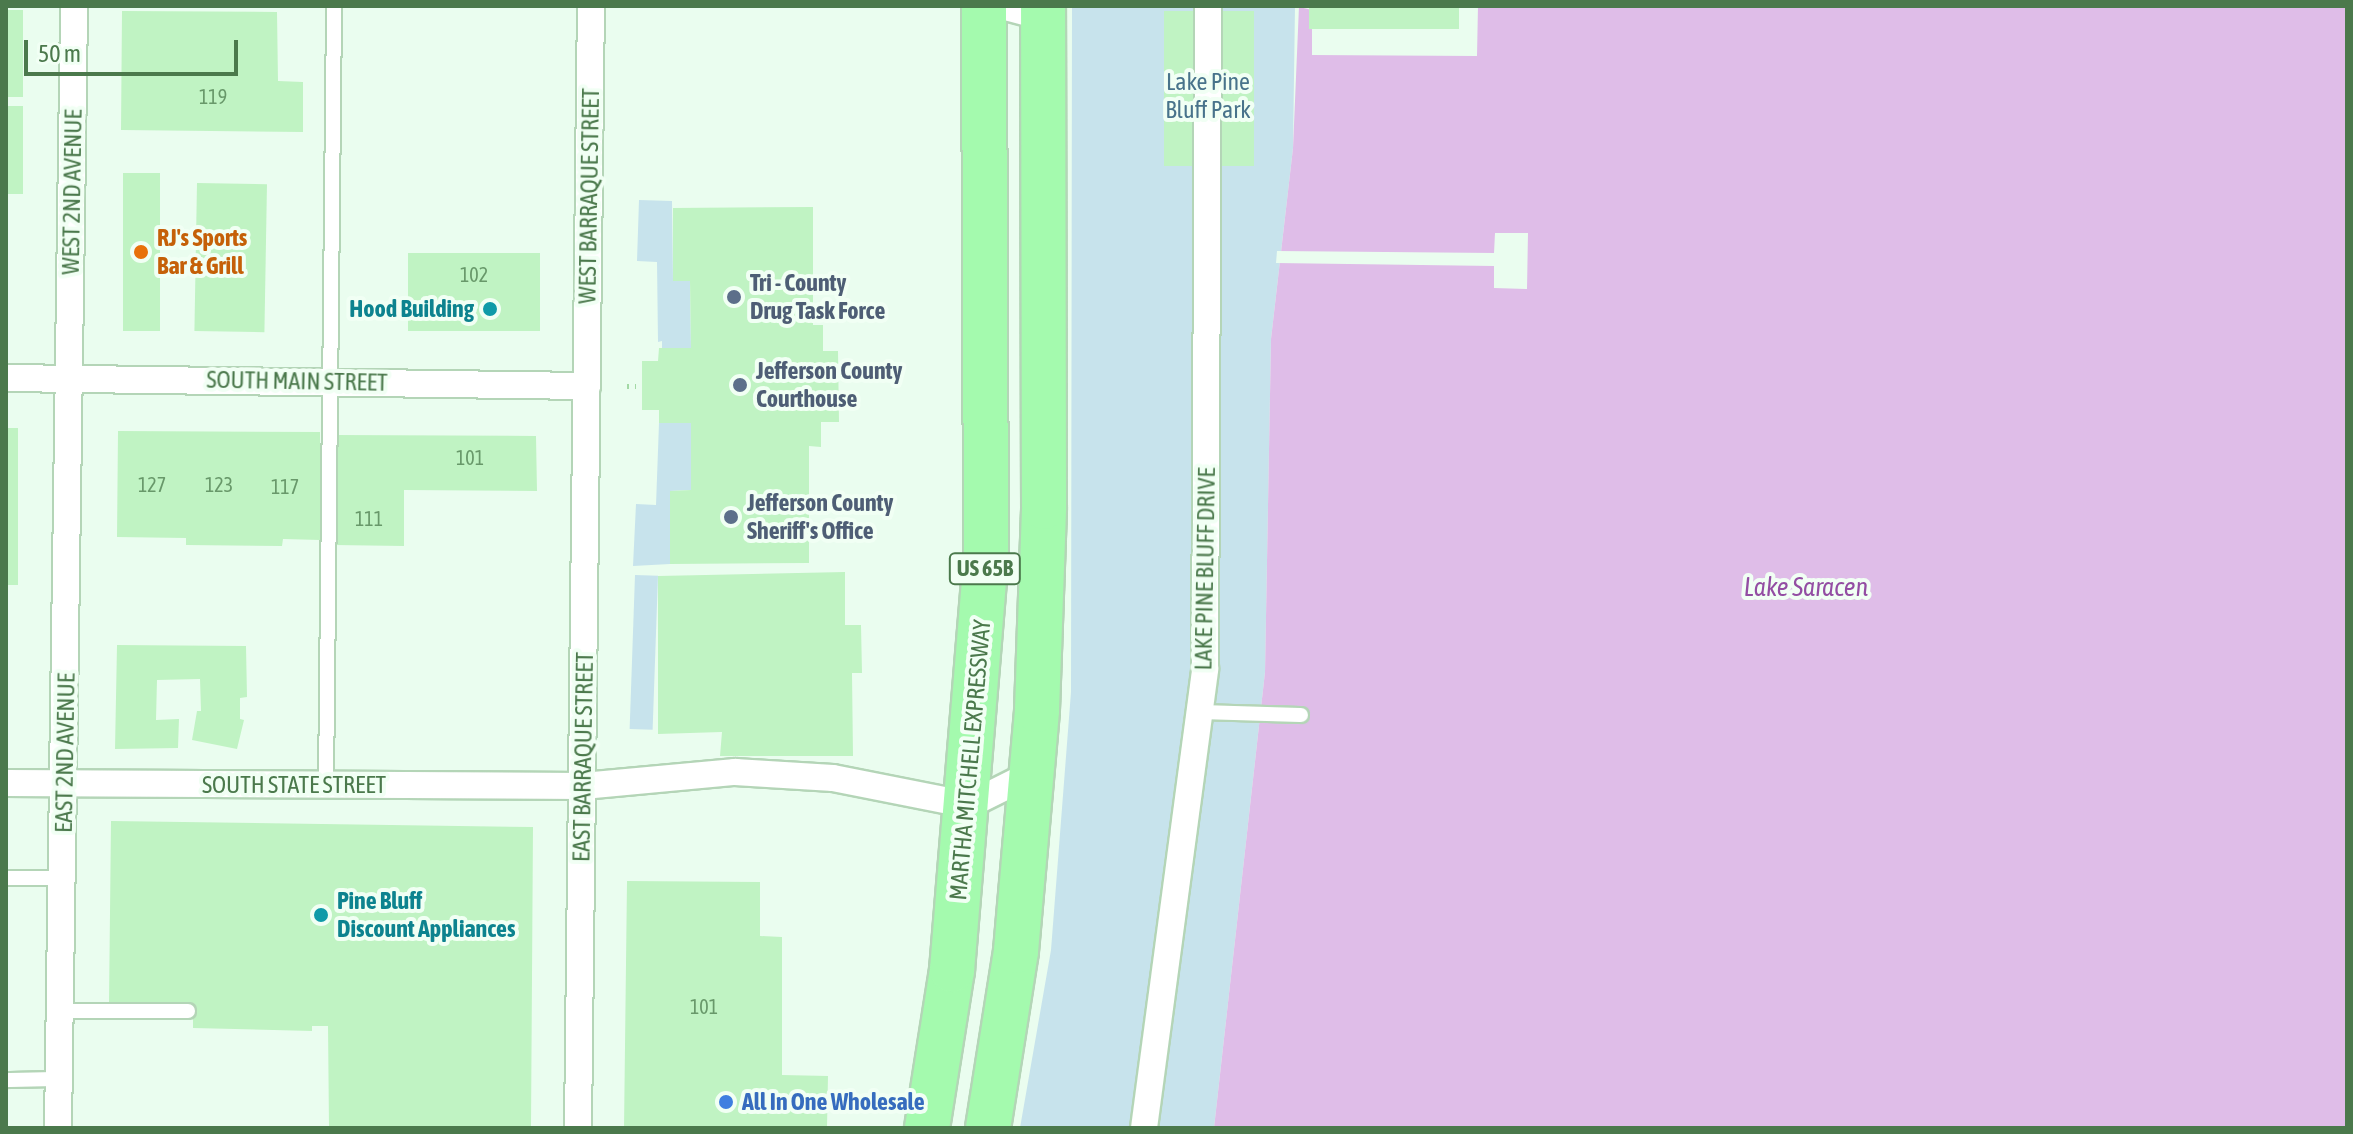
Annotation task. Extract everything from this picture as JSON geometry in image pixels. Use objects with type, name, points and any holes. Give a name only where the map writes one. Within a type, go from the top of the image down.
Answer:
[{"type":"highway","name":"MARTHA MITCHELL EXPRESSWAY","points":[[927,1128],[952,970],[969,805],[986,557],[984,6]]},
{"type":"highway","name":"US 65B","points":[[988,1128],[1016,951],[1033,773],[1044,507],[1029,10]]},
{"type":"street","name":"WEST 2ND AVENUE","points":[[70,379],[74,6]]},
{"type":"street","name":"WEST BARRAQUE STREET","points":[[587,386],[591,6]]},
{"type":"street","name":"LAKE PINE BLUFF DRIVE","points":[[1144,1128],[1205,669],[1208,6]]},
{"type":"street","name":"SOUTH MAIN STREET","points":[[6,378],[587,386]]},
{"type":"street","name":"EAST 2ND AVENUE","points":[[58,1128],[70,379]]},
{"type":"street","name":"EAST BARRAQUE STREET","points":[[578,1128],[587,386]]},
{"type":"street","points":[[969,805],[1033,773]]},
{"type":"street","name":"SOUTH STATE STREET","points":[[6,783],[583,786],[674,774],[797,775],[969,805]]},
{"type":"lane","points":[[326,786],[334,6]]},
{"type":"lane","points":[[1200,712],[1301,715]]},
{"type":"lane","points":[[6,878],[62,878]]},
{"type":"lane","points":[[60,1011],[188,1011]]},
{"type":"lane","points":[[6,1080],[59,1079]]},
{"type":"path","points":[[627,386],[636,386]]},
{"type":"green space","name":"Lake Pine Bluff Park","points":[[1072,6],[1295,6],[1293,148],[1271,339],[1265,672],[1214,1128],[1020,1128],[1051,950],[1071,692]]},
{"type":"green space","points":[[639,200],[672,201],[673,280],[690,281],[691,348],[662,348],[662,341],[658,342],[657,262],[637,261]]},
{"type":"green space","points":[[659,423],[691,423],[691,490],[670,491],[670,564],[633,566],[636,504],[656,505]]},
{"type":"green space","points":[[635,575],[658,576],[653,730],[630,729]]},
{"type":"water","name":"Lake Saracen","points":[[1299,6],[2347,6],[2347,1128],[1214,1128],[1265,672],[1271,339],[1293,148]]},
{"type":"pier","points":[[1295,6],[1478,6],[1477,56],[1312,55],[1312,10]]},
{"type":"pier","points":[[1495,233],[1528,233],[1527,289],[1494,288],[1494,266],[1276,263],[1277,251],[1494,253]]},
{"type":"building","points":[[1309,6],[1459,6],[1459,29],[1309,29]]},
{"type":"building","points":[[6,10],[23,10],[23,97],[6,97]]},
{"type":"building","points":[[122,11],[277,12],[278,81],[303,82],[303,132],[121,130]]},
{"type":"building","points":[[1164,11],[1254,11],[1254,166],[1164,166]]},
{"type":"building","points":[[6,106],[23,106],[23,194],[6,194]]},
{"type":"building","name":"RJ's Sports Bar & Grill","points":[[123,173],[160,173],[160,331],[123,331]]},
{"type":"building","points":[[197,183],[267,184],[264,332],[194,331]]},
{"type":"building","name":"Jefferson County Courthouse","points":[[813,207],[813,325],[823,325],[823,351],[838,351],[839,422],[821,422],[821,447],[809,446],[809,563],[670,564],[670,491],[691,490],[691,423],[659,423],[659,410],[642,410],[642,361],[658,361],[659,348],[691,348],[690,281],[673,281],[673,208]]},
{"type":"building","points":[[408,253],[540,253],[540,331],[408,331]]},
{"type":"building","points":[[6,428],[18,428],[18,585],[6,585]]},
{"type":"building","points":[[118,431],[320,432],[320,540],[283,539],[282,546],[186,545],[186,538],[117,537]]},
{"type":"building","points":[[335,435],[536,436],[537,491],[404,490],[404,546],[334,545]]},
{"type":"building","points":[[845,572],[845,625],[861,625],[862,673],[852,673],[853,756],[720,756],[722,732],[658,734],[658,576]]},
{"type":"building","points":[[117,645],[246,646],[247,697],[240,698],[240,719],[244,720],[237,749],[192,740],[197,711],[201,711],[200,679],[157,680],[156,720],[179,719],[178,748],[115,749]]},
{"type":"building","name":"Pine Bluff Discount Appliances","points":[[111,821],[533,827],[531,1128],[329,1128],[328,1026],[312,1026],[312,1031],[193,1028],[193,1004],[109,1003]]},
{"type":"building","points":[[627,881],[760,882],[760,936],[782,937],[782,1075],[828,1076],[827,1128],[624,1128]]},
{"type":"place","name":"RJ's Sports Bar & Grill","points":[[141,252]]},
{"type":"place","name":"Tri - County Drug Task Force","points":[[734,297]]},
{"type":"place","name":"Hood Building","points":[[490,309]]},
{"type":"place","name":"Jefferson County Courthouse","points":[[740,385]]},
{"type":"place","name":"Jefferson County Sheriff's Office","points":[[731,517]]},
{"type":"place","name":"Pine Bluff Discount Appliances","points":[[321,915]]},
{"type":"place","name":"All In One Wholesale","points":[[726,1102]]}]
